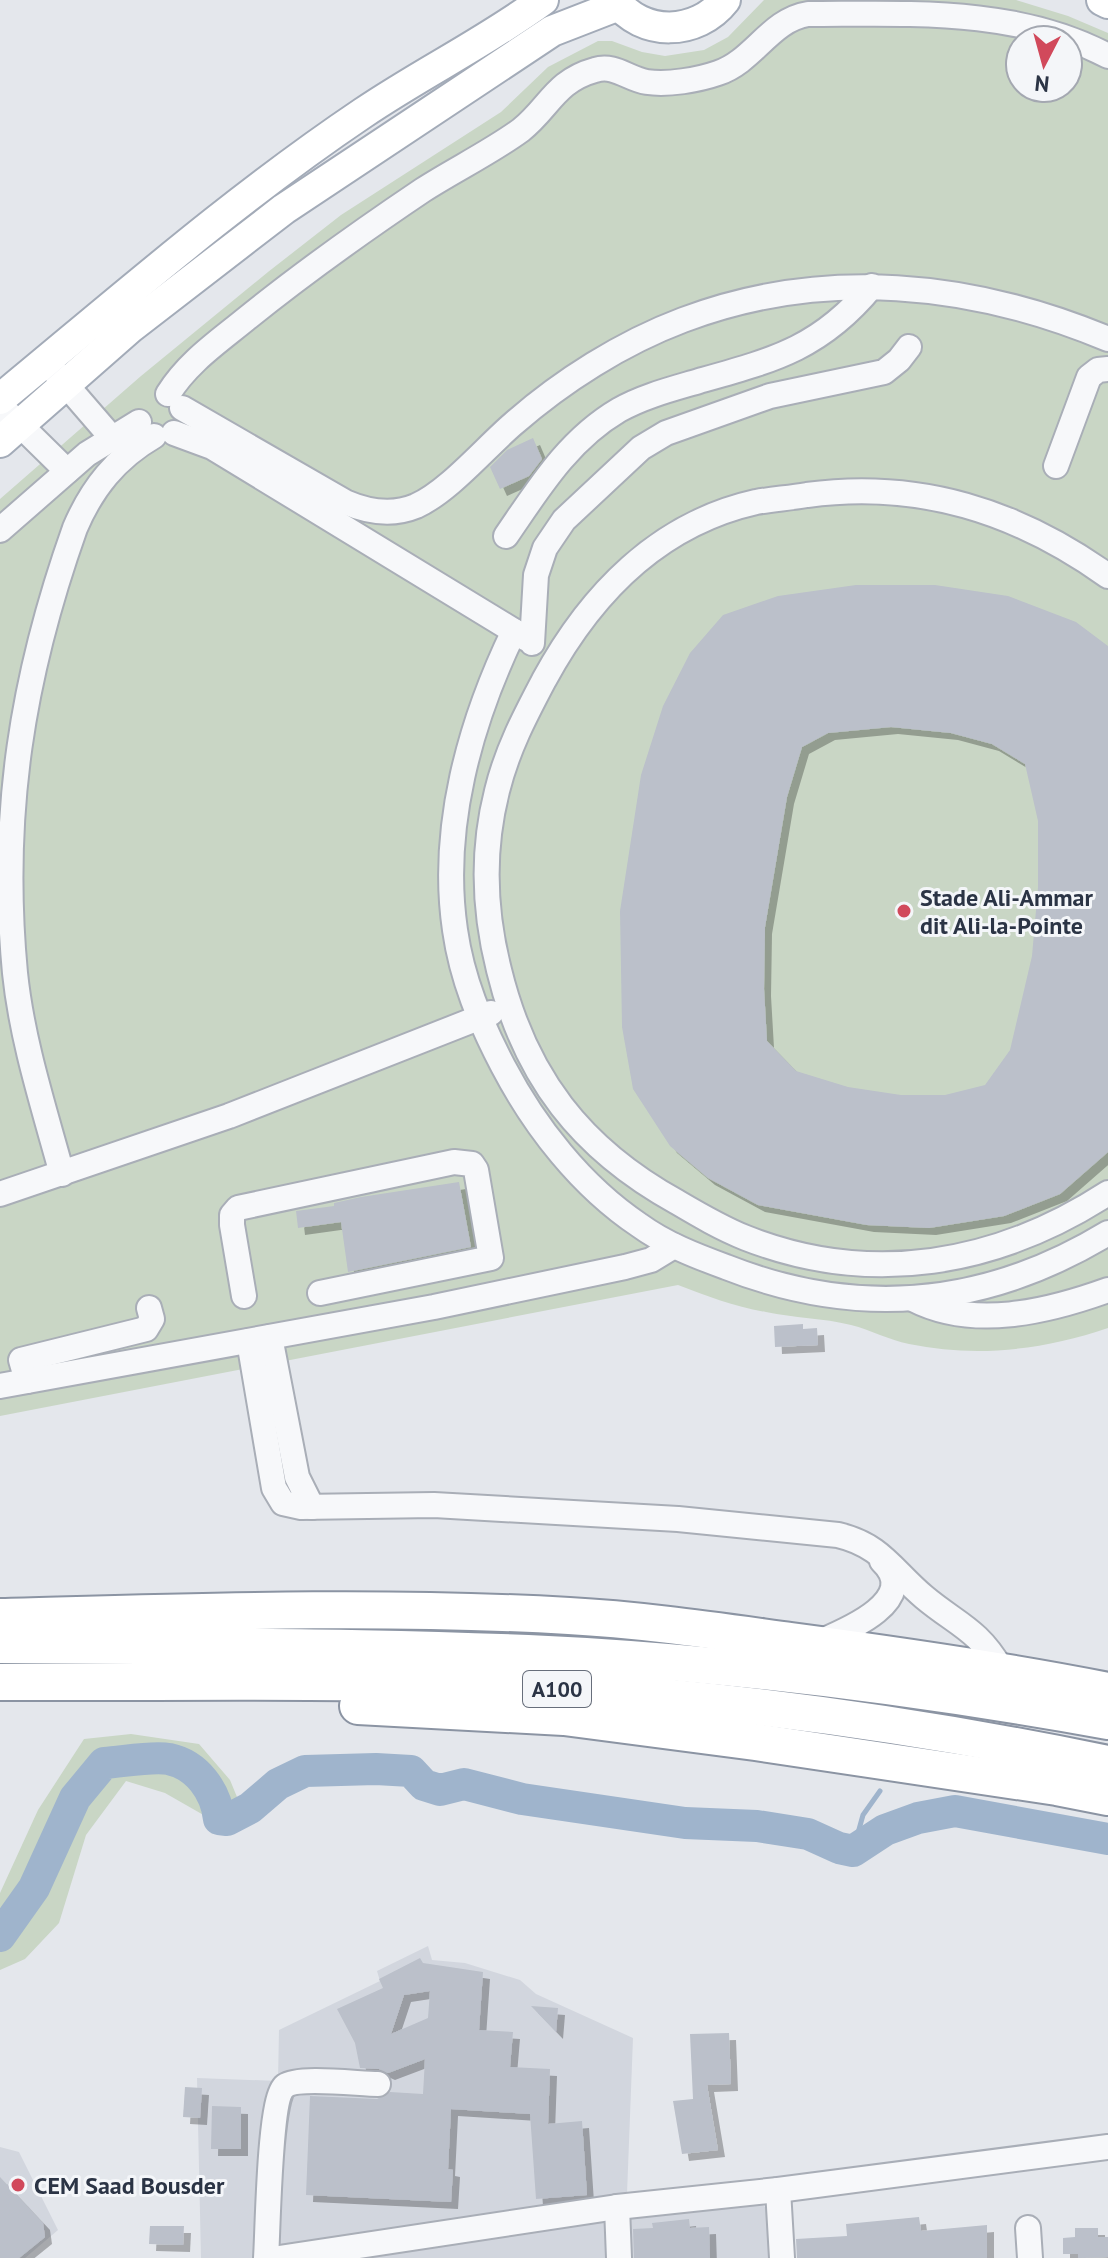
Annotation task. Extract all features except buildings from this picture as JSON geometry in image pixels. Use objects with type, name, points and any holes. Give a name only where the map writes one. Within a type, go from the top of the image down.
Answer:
[{"type":"highway","points":[[0,1617],[427,1609],[572,1616],[676,1625],[1001,1669],[1108,1691]]},
{"type":"highway","name":"A100","points":[[0,1645],[362,1647],[586,1656],[771,1671],[960,1695],[1108,1721]]},
{"type":"highway","points":[[1001,1669],[1033,1669],[1108,1682]]},
{"type":"highway","name":"A100","points":[[0,1682],[402,1683],[556,1689],[663,1697],[822,1715],[1108,1764]]},
{"type":"highway","points":[[81,1682],[339,1705],[564,1717],[801,1749],[1108,1797]]},
{"type":"main road","points":[[0,399],[203,232],[351,121],[543,0]]},
{"type":"main road","points":[[6,424],[66,383],[181,287],[326,179],[552,31],[617,3],[641,22],[669,28],[696,23],[709,16],[725,0]]},
{"type":"main road","points":[[1102,0],[1108,3]]},
{"type":"street","points":[[1108,56],[1057,34],[989,18],[808,14],[781,24],[736,64],[710,76],[657,82],[639,80],[610,69],[592,71],[554,92],[523,128],[423,190],[307,272],[197,358],[175,401],[345,502],[369,511],[393,512],[424,501],[543,400],[605,358],[679,321],[741,301],[806,289],[872,286],[917,288],[972,297],[1044,315],[1108,339]]},
{"type":"street","points":[[506,536],[560,459],[604,420],[659,392],[758,365],[795,350],[832,327],[872,286]]},
{"type":"street","points":[[909,347],[884,372],[770,396],[666,433],[641,448],[564,520],[545,548],[523,637],[492,682],[458,800],[452,843],[451,886],[455,929],[466,983],[479,1019],[514,1088],[559,1151],[602,1196],[640,1227],[674,1246],[754,1278],[786,1288],[870,1300],[913,1299],[998,1281],[1031,1270],[1108,1233]]},
{"type":"street","points":[[45,361],[112,438]]},
{"type":"street","points":[[1056,466],[1089,377],[1098,370],[1108,369]]},
{"type":"street","points":[[6,424],[67,471]]},
{"type":"street","points":[[62,1174],[24,1024],[4,902],[18,739],[36,651],[75,528],[91,494],[114,466],[156,430]]},
{"type":"street","points":[[0,530],[67,471],[112,438],[156,430],[212,447],[555,658]]},
{"type":"street","points":[[1108,576],[1081,556],[985,511],[951,501],[881,491],[846,490],[755,502],[699,523],[647,554],[601,594],[555,658],[516,733],[501,774],[491,817],[486,873],[494,953],[508,1006],[543,1081],[575,1125],[612,1161],[684,1207],[730,1231],[787,1251],[846,1262],[907,1264],[968,1255],[1027,1237],[1108,1193]]},
{"type":"street","points":[[0,1194],[229,1116],[508,1006]]},
{"type":"street","points":[[244,1296],[232,1225],[232,1215],[238,1208],[454,1162],[472,1164],[491,1258],[320,1293]]},
{"type":"street","points":[[640,1227],[684,1207]]},
{"type":"street","points":[[0,1386],[260,1339],[625,1267],[651,1260],[674,1246]]},
{"type":"street","points":[[913,1299],[941,1311],[998,1315],[1068,1304],[1108,1290]]},
{"type":"street","points":[[27,1381],[21,1360],[146,1329],[152,1319],[149,1308]]},
{"type":"street","points":[[260,1339],[297,1477],[312,1507],[434,1505],[678,1519],[838,1535],[863,1543],[883,1556],[928,1600],[971,1629],[1001,1669]]},
{"type":"street","points":[[815,1644],[857,1626],[880,1609],[890,1596],[893,1583],[887,1565],[863,1543]]},
{"type":"street","points":[[266,2258],[274,2123],[278,2096],[283,2088],[299,2081],[378,2084]]},
{"type":"street","points":[[279,2258],[617,2207],[778,2190],[1108,2147]]},
{"type":"street","points":[[778,2190],[782,2258]]},
{"type":"street","points":[[617,2207],[619,2258]]},
{"type":"street","points":[[1028,2228],[1030,2258]]},
{"type":"shaded area","points":[[428,1946],[432,1960],[465,1963],[520,1980],[536,1994],[633,2038],[627,2194],[734,2183],[778,2217],[779,2258],[201,2258],[197,2078],[278,2081],[279,2030],[380,1981],[377,1971]]},
{"type":"shaded area","name":"CEM Saad Bousder","points":[[0,2147],[19,2152],[58,2230],[25,2258],[0,2258]]},
{"type":"green space","points":[[764,0],[1016,0],[1068,16],[1108,33],[1108,1328],[1059,1342],[1010,1350],[934,1348],[902,1342],[840,1323],[743,1307],[678,1285],[0,1416],[0,499],[141,376],[268,272],[341,215],[501,112],[548,67],[598,41],[612,41],[642,52],[665,56],[704,50],[728,37]]},
{"type":"green space","points":[[131,1734],[199,1744],[230,1780],[237,1797],[214,1821],[165,1793],[126,1781],[86,1835],[59,1923],[25,1959],[0,1970],[0,1893],[38,1810],[84,1739]]},
{"type":"waterway","points":[[0,1936],[34,1888],[75,1798],[104,1763],[145,1759],[169,1759],[188,1767],[209,1789],[219,1819],[227,1820],[250,1808],[278,1784],[305,1771],[376,1769],[411,1771],[424,1785],[440,1790],[464,1784],[522,1799],[685,1823],[757,1826],[808,1834],[853,1851],[885,1830],[918,1818],[955,1811],[1108,1839]]},
{"type":"waterway","points":[[853,1851],[863,1815],[880,1791]]},
{"type":"place","name":"Stade Ali-Ammar dit Ali-la-Pointe","points":[[904,911]]},
{"type":"place","name":"CEM Saad Bousder","points":[[18,2185]]}]
